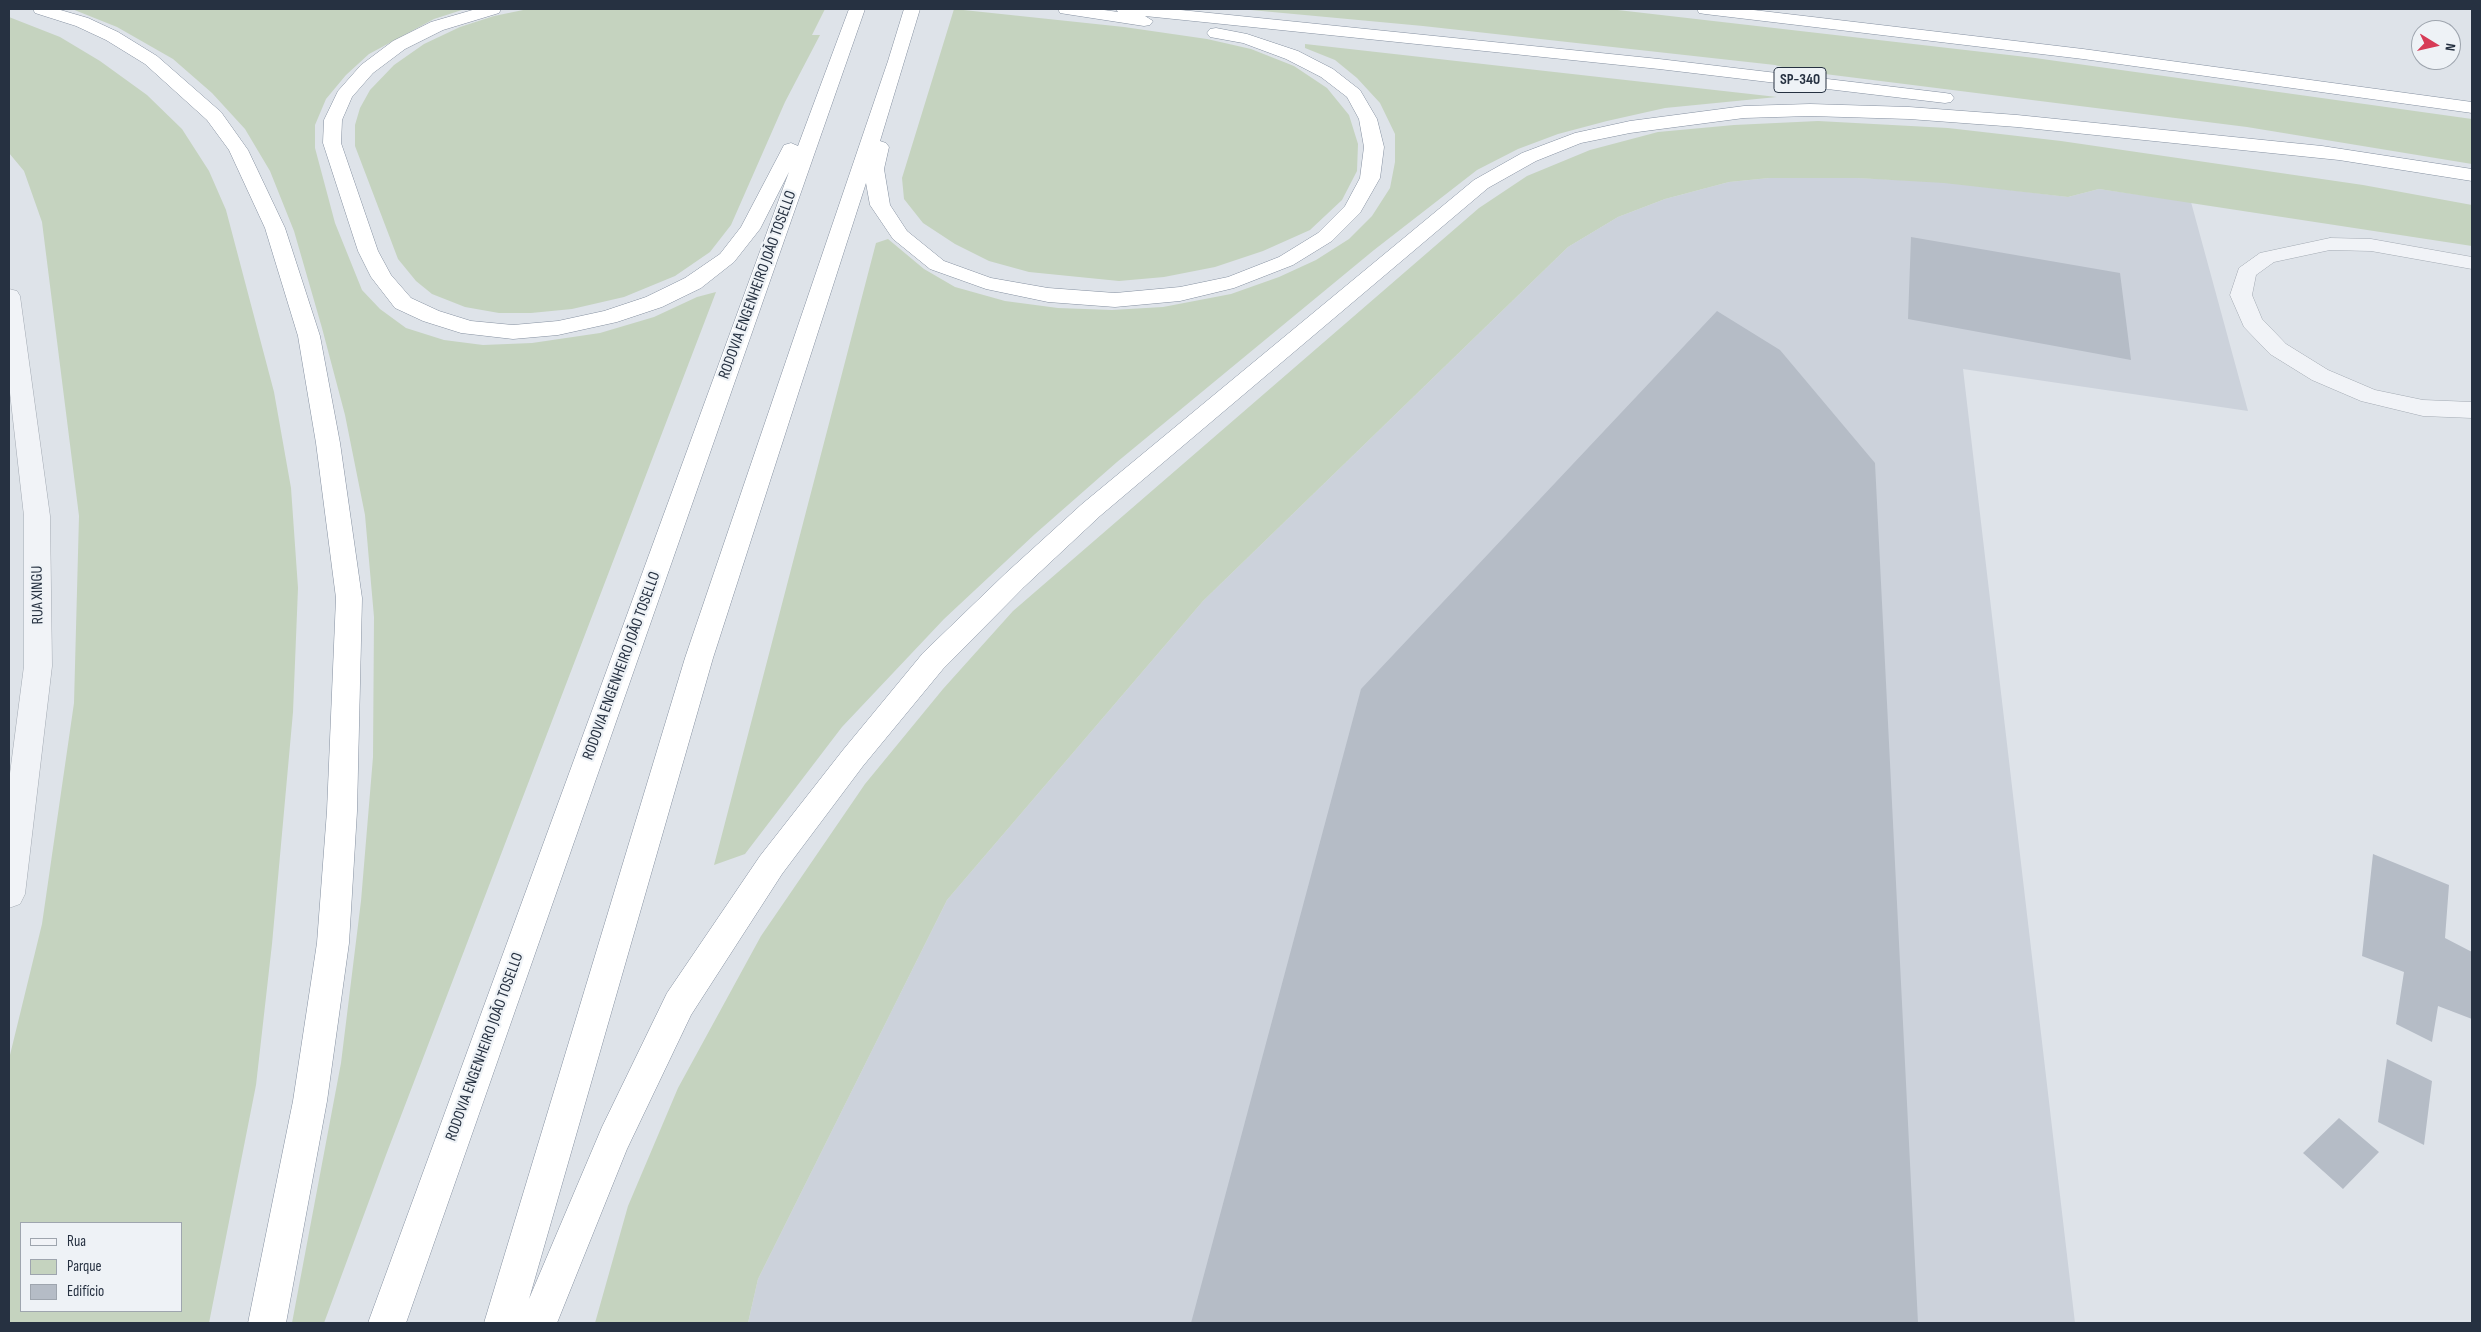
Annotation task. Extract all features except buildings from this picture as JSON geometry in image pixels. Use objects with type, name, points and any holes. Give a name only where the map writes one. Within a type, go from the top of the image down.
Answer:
[{"type":"highway","points":[[41,9],[82,22],[112,36],[151,60],[183,86],[214,116],[238,150],[275,228],[310,336],[328,443],[349,598],[342,811],[333,943],[313,1081],[266,1323]]},
{"type":"highway","points":[[493,9],[437,26],[399,45],[367,69],[344,95],[333,120],[332,144],[368,251],[382,277],[404,303],[431,316],[469,328],[513,332],[558,328],[609,317],[654,302],[693,283],[720,263],[750,229],[846,38]]},
{"type":"highway","name":"RODOVIA ENGENHEIRO JOÃO TOSELLO","points":[[387,1323],[857,9]]},
{"type":"highway","points":[[912,9],[897,61],[874,169],[880,206],[900,235],[936,265],[986,284],[1048,295],[1115,300],[1180,294],[1234,282],[1286,261],[1326,237],[1353,209],[1370,178],[1374,147],[1368,119],[1354,94],[1327,72],[1292,55],[1247,39],[1066,9]]},
{"type":"highway","name":"SP-340","points":[[1124,9],[1435,40],[1864,88],[2064,113],[2472,175]]},
{"type":"highway","points":[[1705,9],[2083,54],[2472,107]]},
{"type":"highway","points":[[1896,15],[2472,107]]},
{"type":"highway","points":[[503,1323],[699,658],[897,61]]},
{"type":"highway","points":[[538,1323],[614,1139],[679,1004],[771,865],[853,758],[933,661],[1015,580],[1084,516],[1481,184],[1529,157],[1575,138],[1630,127],[1744,112],[1810,110],[1929,114],[2017,121],[2338,155]]},
{"type":"street","points":[[2472,263],[2371,245],[2330,244],[2267,257],[2246,272],[2241,295],[2252,322],[2278,350],[2320,376],[2369,396],[2423,408],[2472,410]]},
{"type":"street","name":"RUA XINGU","points":[[9,296],[37,516],[38,656],[9,894]]},
{"type":"shaded area","points":[[1769,178],[1857,178],[1944,182],[2068,197],[2099,189],[2191,202],[2248,411],[1963,369],[2075,1323],[748,1323],[758,1279],[947,900],[1203,601],[1568,247],[1618,217],[1665,199],[1729,182]]},
{"type":"green space","points":[[72,9],[465,9],[434,19],[369,54],[346,75],[326,99],[315,125],[315,148],[335,223],[362,290],[380,309],[406,328],[444,340],[483,345],[532,343],[600,333],[654,317],[697,297],[716,292],[386,1155],[324,1323],[292,1323],[341,1063],[361,901],[373,757],[374,617],[365,515],[345,415],[322,328],[294,231],[270,171],[245,129],[212,93],[173,59],[117,27]]},
{"type":"green space","points":[[528,9],[825,9],[812,35],[820,35],[785,102],[731,225],[710,252],[675,276],[624,297],[572,309],[531,313],[499,313],[465,307],[432,294],[416,281],[398,259],[355,146],[355,125],[360,108],[370,90],[394,65],[424,44],[460,27],[494,16]]},
{"type":"green space","points":[[954,9],[1124,27],[1207,39],[1251,49],[1294,66],[1327,88],[1349,115],[1358,144],[1357,171],[1342,200],[1310,230],[1263,251],[1215,267],[1164,277],[1119,281],[1029,272],[989,261],[955,244],[923,223],[904,199],[902,178]]},
{"type":"green space","points":[[1240,9],[1609,9],[2035,58],[2472,119],[2472,164],[2247,127],[1793,70],[1775,65],[1423,26]]},
{"type":"green space","points":[[9,17],[60,37],[100,61],[147,95],[182,129],[209,171],[226,210],[274,392],[291,488],[298,588],[293,712],[272,944],[256,1085],[209,1323],[9,1323],[9,1059],[42,924],[74,703],[79,516],[42,222],[24,171],[9,153]]},
{"type":"green space","points":[[1305,44],[1777,97],[1665,108],[1607,121],[1558,134],[1518,149],[1477,170],[1374,250],[1117,462],[1035,534],[944,619],[842,727],[745,854],[714,865],[876,243],[888,239],[924,269],[955,287],[1005,301],[1058,308],[1112,310],[1163,307],[1231,294],[1279,277],[1316,260],[1349,239],[1372,216],[1390,188],[1395,162],[1395,134],[1380,103],[1357,78],[1335,60],[1305,48]]},
{"type":"green space","points":[[1818,121],[1948,128],[2061,141],[2363,185],[2472,205],[2472,246],[2099,189],[2068,197],[1944,183],[1857,178],[1769,178],[1729,182],[1665,199],[1618,217],[1568,247],[1203,601],[947,900],[758,1279],[748,1323],[595,1323],[628,1206],[678,1088],[761,936],[865,784],[943,689],[1013,611],[1479,208],[1527,176],[1590,150],[1658,132],[1734,125]]}]
